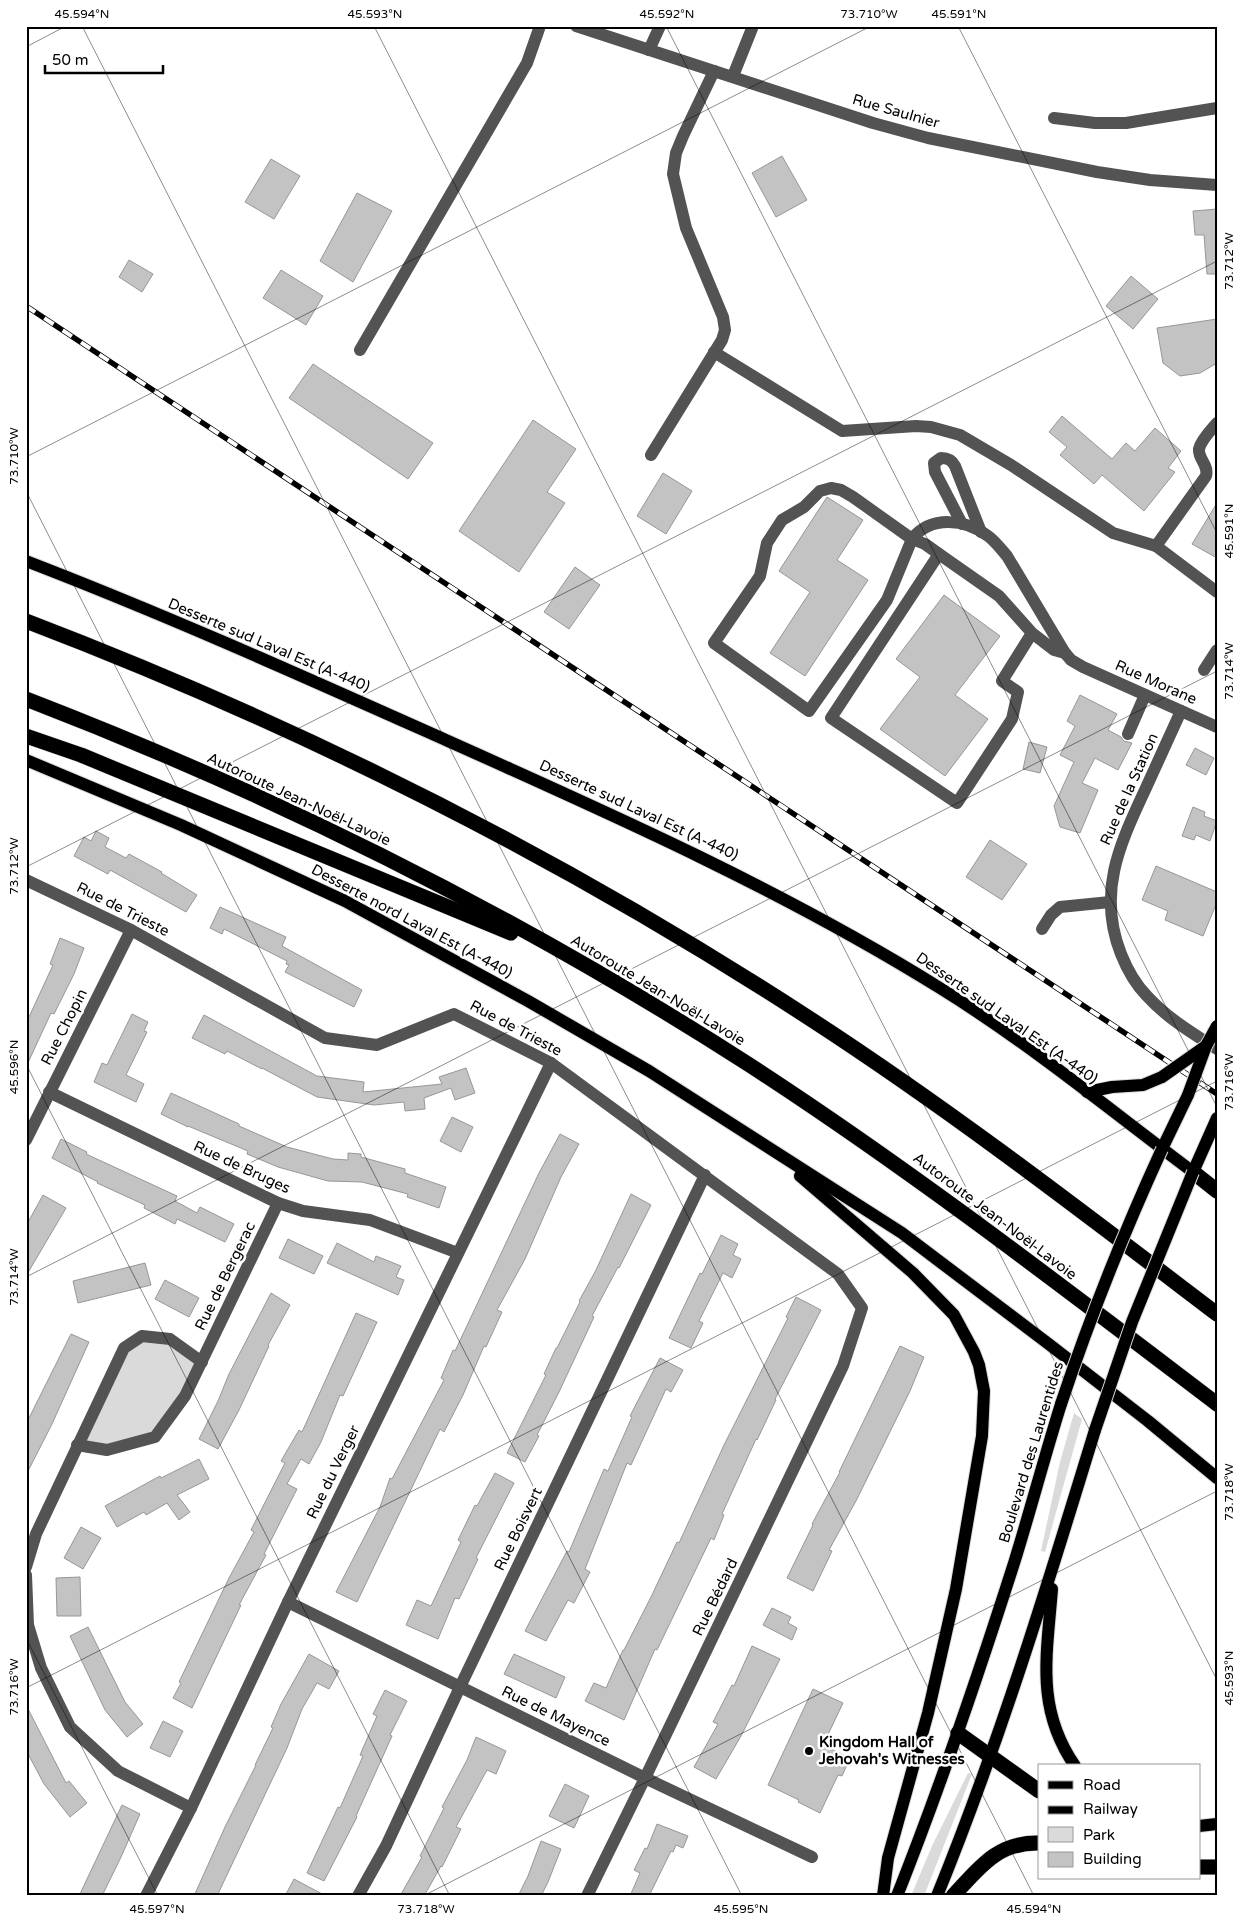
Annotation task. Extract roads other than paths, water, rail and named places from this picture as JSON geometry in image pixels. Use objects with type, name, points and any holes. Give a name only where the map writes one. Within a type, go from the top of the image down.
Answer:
[{"type":"highway","points":[[26,621],[196,690],[335,753],[488,829],[626,906],[788,1005],[921,1093],[1048,1185],[1217,1314]]},
{"type":"highway","name":"Autoroute Jean-Noël-Lavoie","points":[[26,699],[205,773],[289,811],[415,873],[576,960],[745,1062],[854,1134],[1001,1241],[1217,1404]]},
{"type":"highway","points":[[26,736],[90,758],[576,960]]},
{"type":"highway","points":[[1193,1172],[1217,1191]]},
{"type":"highway","points":[[958,1733],[992,1755],[1038,1790]]},
{"type":"highway","points":[[953,1896],[986,1861],[999,1852],[1016,1845],[1038,1843]]},
{"type":"highway","points":[[1200,1867],[1217,1867]]},
{"type":"main road","name":"Desserte sud Laval Est (A-440)","points":[[27,562],[299,674],[578,798],[750,880],[860,940],[945,991],[1087,1092],[1193,1172]]},
{"type":"main road","name":"Desserte nord Laval Est (A-440)","points":[[26,760],[181,824],[250,855],[362,910],[592,1038],[702,1105],[764,1146]]},
{"type":"main road","name":"Boulevard des Laurentides","points":[[897,1896],[941,1784],[1015,1559],[1061,1404],[1107,1276],[1162,1149],[1211,1047],[1217,1026]]},
{"type":"main road","points":[[1087,1092],[1112,1087],[1134,1087],[1149,1083],[1211,1047]]},
{"type":"main road","points":[[937,1896],[992,1755],[1095,1430],[1144,1291],[1217,1118]]},
{"type":"main road","points":[[764,1146],[902,1233],[1148,1421],[1217,1478]]},
{"type":"main road","points":[[764,1146],[906,1268],[946,1306],[954,1315],[968,1339],[979,1365],[982,1378],[984,1402],[982,1436],[956,1589],[928,1713],[888,1858],[883,1896]]},
{"type":"main road","points":[[1053,1567],[1046,1676],[1047,1696],[1050,1714],[1056,1731],[1074,1764]]},
{"type":"main road","points":[[1200,1826],[1217,1824]]},
{"type":"street","points":[[360,350],[527,63],[540,26]]},
{"type":"street","name":"Rue Saulnier","points":[[576,26],[873,123],[971,148],[1119,176],[1217,185]]},
{"type":"street","points":[[650,50],[660,26]]},
{"type":"street","points":[[733,76],[753,26]]},
{"type":"street","points":[[651,455],[722,340],[725,330],[723,317],[686,228],[673,174],[676,153],[682,136],[714,71]]},
{"type":"street","points":[[1054,118],[1118,123],[1217,108]]},
{"type":"street","points":[[714,352],[842,431],[916,426],[960,435],[1011,465],[1113,533],[1156,546],[1217,592]]},
{"type":"street","points":[[1156,546],[1206,476],[1206,467],[1199,454],[1199,448],[1217,423]]},
{"type":"street","points":[[962,524],[935,472],[934,464],[941,458],[946,458],[953,462],[981,532]]},
{"type":"street","points":[[1065,653],[1007,556],[996,543],[981,532],[952,522],[928,526],[912,539],[887,600],[809,712],[714,642],[760,576],[767,543],[782,520],[804,507],[820,491],[831,488],[841,490],[853,496],[912,539],[925,544],[1000,596],[1032,633],[1054,650],[1065,653]]},
{"type":"street","points":[[939,554],[831,718],[957,803],[1012,719],[1018,692],[1002,680],[1032,633]]},
{"type":"street","points":[[1204,670],[1217,650]]},
{"type":"street","name":"Rue Morane","points":[[1065,653],[1071,660],[1083,667],[1217,727]]},
{"type":"street","points":[[1128,734],[1145,695]]},
{"type":"street","name":"Rue de la Station","points":[[1181,711],[1121,842],[1113,870],[1110,902],[1118,945],[1131,974],[1146,995],[1175,1022],[1211,1047]]},
{"type":"street","name":"Rue de Trieste","points":[[26,880],[131,930],[325,1038],[377,1045],[454,1014],[551,1063],[838,1274],[862,1308]]},
{"type":"street","points":[[1042,929],[1051,915],[1060,907],[1110,902]]},
{"type":"street","name":"Rue Chopin","points":[[26,1140],[131,930]]},
{"type":"street","name":"Rue du Verger","points":[[146,1896],[191,1808],[288,1602],[551,1063]]},
{"type":"street","name":"Rue de Bruges","points":[[49,1092],[278,1203],[303,1211],[370,1220],[458,1253]]},
{"type":"street","name":"Rue Boisvert","points":[[358,1896],[386,1846],[460,1687],[705,1176]]},
{"type":"street","name":"Rue de Bergerac","points":[[77,1445],[107,1450],[155,1437],[185,1396],[278,1203]]},
{"type":"street","name":"Rue Bédard","points":[[587,1896],[646,1778],[843,1366],[862,1308]]},
{"type":"street","points":[[26,1567],[36,1534],[124,1348],[142,1336],[170,1338],[202,1362]]},
{"type":"street","points":[[26,1575],[28,1625],[41,1668],[70,1727],[118,1771],[191,1808]]},
{"type":"street","name":"Rue de Mayence","points":[[288,1602],[646,1778],[812,1857]]},
{"type":"railway","points":[[26,306],[1217,1094]]},
{"type":"place","name":"Kingdom Hall of Jehovah's Witnesses","points":[[809,1751]]}]
